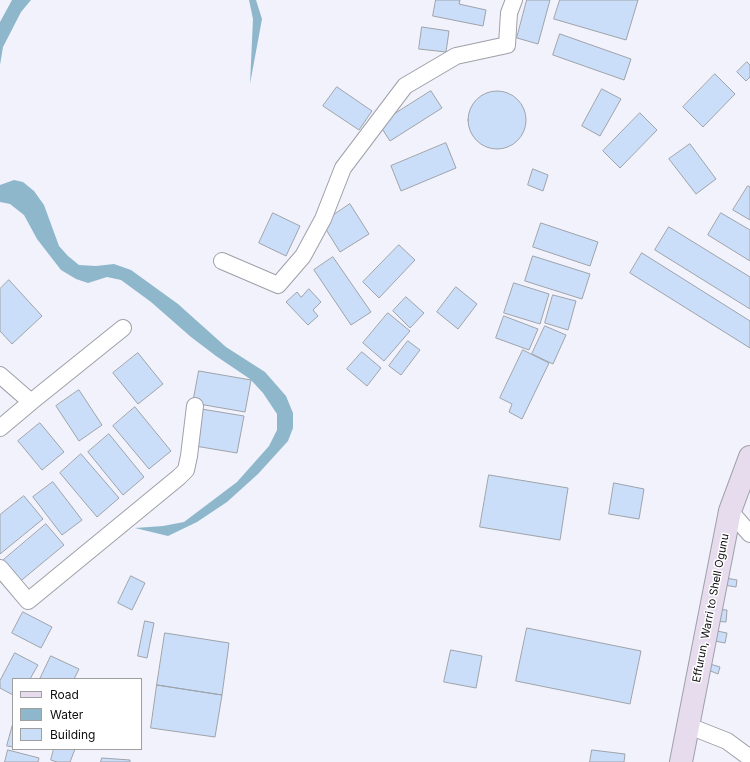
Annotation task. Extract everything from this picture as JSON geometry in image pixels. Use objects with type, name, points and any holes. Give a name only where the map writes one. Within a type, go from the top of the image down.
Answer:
[{"type":"street","points":[[222,261],[278,285],[303,256],[323,219],[343,168],[405,86],[456,56],[507,45],[509,13],[514,0]]},
{"type":"street","points":[[0,428],[30,402],[123,328]]},
{"type":"street","points":[[0,375],[30,402]]},
{"type":"street","points":[[0,568],[28,600],[179,477],[186,470],[195,406]]},
{"type":"street","name":"Effurun, Warri to Shell Ogunu","points":[[681,762],[730,512],[750,457]]},
{"type":"street","points":[[730,512],[750,534]]},
{"type":"street","points":[[688,726],[727,741],[750,758]]},
{"type":"water","points":[[12,0],[31,0],[21,12],[3,47],[0,65],[0,22]]},
{"type":"water","points":[[249,0],[256,0],[262,19],[250,84],[253,19]]},
{"type":"water","points":[[14,180],[23,182],[34,191],[44,205],[59,246],[79,265],[96,266],[114,264],[131,270],[178,304],[226,347],[265,372],[286,396],[293,413],[293,428],[288,441],[258,474],[227,502],[197,522],[168,536],[135,528],[163,526],[184,522],[237,482],[269,446],[277,430],[277,414],[263,393],[250,379],[191,337],[151,302],[121,280],[107,277],[88,283],[76,279],[61,270],[37,239],[24,215],[10,204],[0,202],[0,185]]},
{"type":"building","points":[[436,0],[460,0],[459,4],[486,10],[483,26],[433,16]]},
{"type":"building","points":[[527,0],[550,0],[538,44],[517,38]]},
{"type":"building","points":[[560,0],[638,0],[626,40],[554,19]]},
{"type":"building","points":[[422,27],[449,31],[446,52],[419,49]]},
{"type":"building","points":[[560,34],[631,59],[624,80],[553,55]]},
{"type":"building","points":[[747,62],[750,65],[750,77],[746,81],[737,72]]},
{"type":"building","points":[[715,74],[735,94],[703,127],[683,107]]},
{"type":"building","points":[[337,87],[372,111],[359,130],[323,106]]},
{"type":"building","points":[[602,89],[621,99],[600,136],[582,126]]},
{"type":"building","points":[[431,91],[442,108],[390,141],[379,124]]},
{"type":"building","points":[[497,91],[513,96],[521,104],[526,120],[521,136],[513,144],[497,149],[481,144],[473,136],[468,120],[473,104],[481,96]]},
{"type":"building","points":[[640,113],[657,130],[620,168],[603,151]]},
{"type":"building","points":[[446,143],[456,168],[401,191],[391,166]]},
{"type":"building","points":[[690,144],[716,179],[696,194],[669,159]]},
{"type":"building","points":[[533,169],[548,175],[543,191],[528,185]]},
{"type":"building","points":[[748,186],[750,187],[750,220],[733,210]]},
{"type":"building","points":[[350,204],[369,234],[340,252],[322,223]]},
{"type":"building","points":[[273,213],[300,226],[286,256],[259,243]]},
{"type":"building","points":[[721,213],[750,230],[750,261],[708,235]]},
{"type":"building","points":[[541,223],[598,242],[590,266],[533,247]]},
{"type":"building","points":[[669,227],[750,277],[750,309],[655,250]]},
{"type":"building","points":[[399,245],[415,260],[379,298],[363,282]]},
{"type":"building","points":[[642,253],[750,321],[750,348],[630,273]]},
{"type":"building","points":[[533,256],[590,274],[582,299],[525,281]]},
{"type":"building","points":[[333,257],[371,312],[351,325],[314,270]]},
{"type":"building","points":[[9,280],[42,316],[12,344],[0,331],[0,289]]},
{"type":"building","points":[[514,283],[549,294],[540,324],[504,313]]},
{"type":"building","points":[[456,287],[477,304],[458,329],[437,312]]},
{"type":"building","points":[[309,289],[321,302],[313,310],[318,316],[308,325],[286,302],[297,292],[301,297]]},
{"type":"building","points":[[553,295],[576,301],[568,330],[545,323]]},
{"type":"building","points":[[406,297],[424,313],[410,328],[393,311]]},
{"type":"building","points":[[388,313],[410,331],[384,361],[363,343]]},
{"type":"building","points":[[504,316],[538,329],[529,350],[496,338]]},
{"type":"building","points":[[545,326],[566,335],[553,364],[532,354]]},
{"type":"building","points":[[408,341],[420,350],[401,375],[389,366]]},
{"type":"building","points":[[523,350],[549,363],[522,419],[509,412],[512,404],[500,398]]},
{"type":"building","points":[[362,352],[381,368],[367,386],[347,369]]},
{"type":"building","points":[[138,353],[163,384],[138,404],[113,373]]},
{"type":"building","points":[[199,371],[251,380],[245,412],[193,403]]},
{"type":"building","points":[[79,390],[102,425],[79,441],[56,406]]},
{"type":"building","points":[[135,407],[171,451],[149,469],[113,426]]},
{"type":"building","points":[[189,407],[244,416],[237,453],[183,444]]},
{"type":"building","points":[[40,423],[64,452],[42,470],[18,441]]},
{"type":"building","points":[[109,434],[144,477],[123,495],[88,452]]},
{"type":"building","points":[[81,454],[119,498],[97,517],[60,473]]},
{"type":"building","points":[[489,475],[568,488],[560,540],[480,527]]},
{"type":"building","points":[[53,482],[82,520],[62,535],[33,497]]},
{"type":"building","points":[[614,483],[644,489],[639,519],[609,514]]},
{"type":"building","points":[[24,496],[43,519],[0,554],[0,515]]},
{"type":"building","points":[[46,524],[64,545],[17,584],[0,563]]},
{"type":"building","points":[[131,576],[145,583],[132,610],[118,603]]},
{"type":"building","points":[[726,578],[737,580],[736,587],[724,585]]},
{"type":"building","points":[[714,609],[727,610],[726,622],[713,621]]},
{"type":"building","points":[[23,612],[52,627],[41,648],[12,633]]},
{"type":"building","points":[[145,621],[154,623],[147,658],[138,656]]},
{"type":"building","points":[[527,628],[641,651],[630,704],[516,681]]},
{"type":"building","points":[[717,631],[727,633],[725,643],[715,641]]},
{"type":"building","points":[[165,633],[229,643],[222,695],[157,685]]},
{"type":"building","points":[[451,650],[482,656],[476,688],[444,682]]},
{"type":"building","points":[[15,653],[38,665],[31,678],[12,678],[12,694],[0,688],[0,681]]},
{"type":"building","points":[[51,656],[79,669],[74,678],[40,678]]},
{"type":"building","points":[[710,664],[720,667],[718,674],[708,670]]},
{"type":"building","points":[[157,685],[222,695],[215,737],[151,728]]},
{"type":"building","points":[[12,727],[12,747],[7,746]]},
{"type":"building","points":[[8,750],[39,758],[38,762],[5,762]]},
{"type":"building","points":[[54,750],[75,750],[70,762],[57,762],[51,760]]},
{"type":"building","points":[[592,750],[625,754],[624,762],[590,762]]},
{"type":"building","points":[[102,758],[130,760],[130,762],[101,762]]}]
